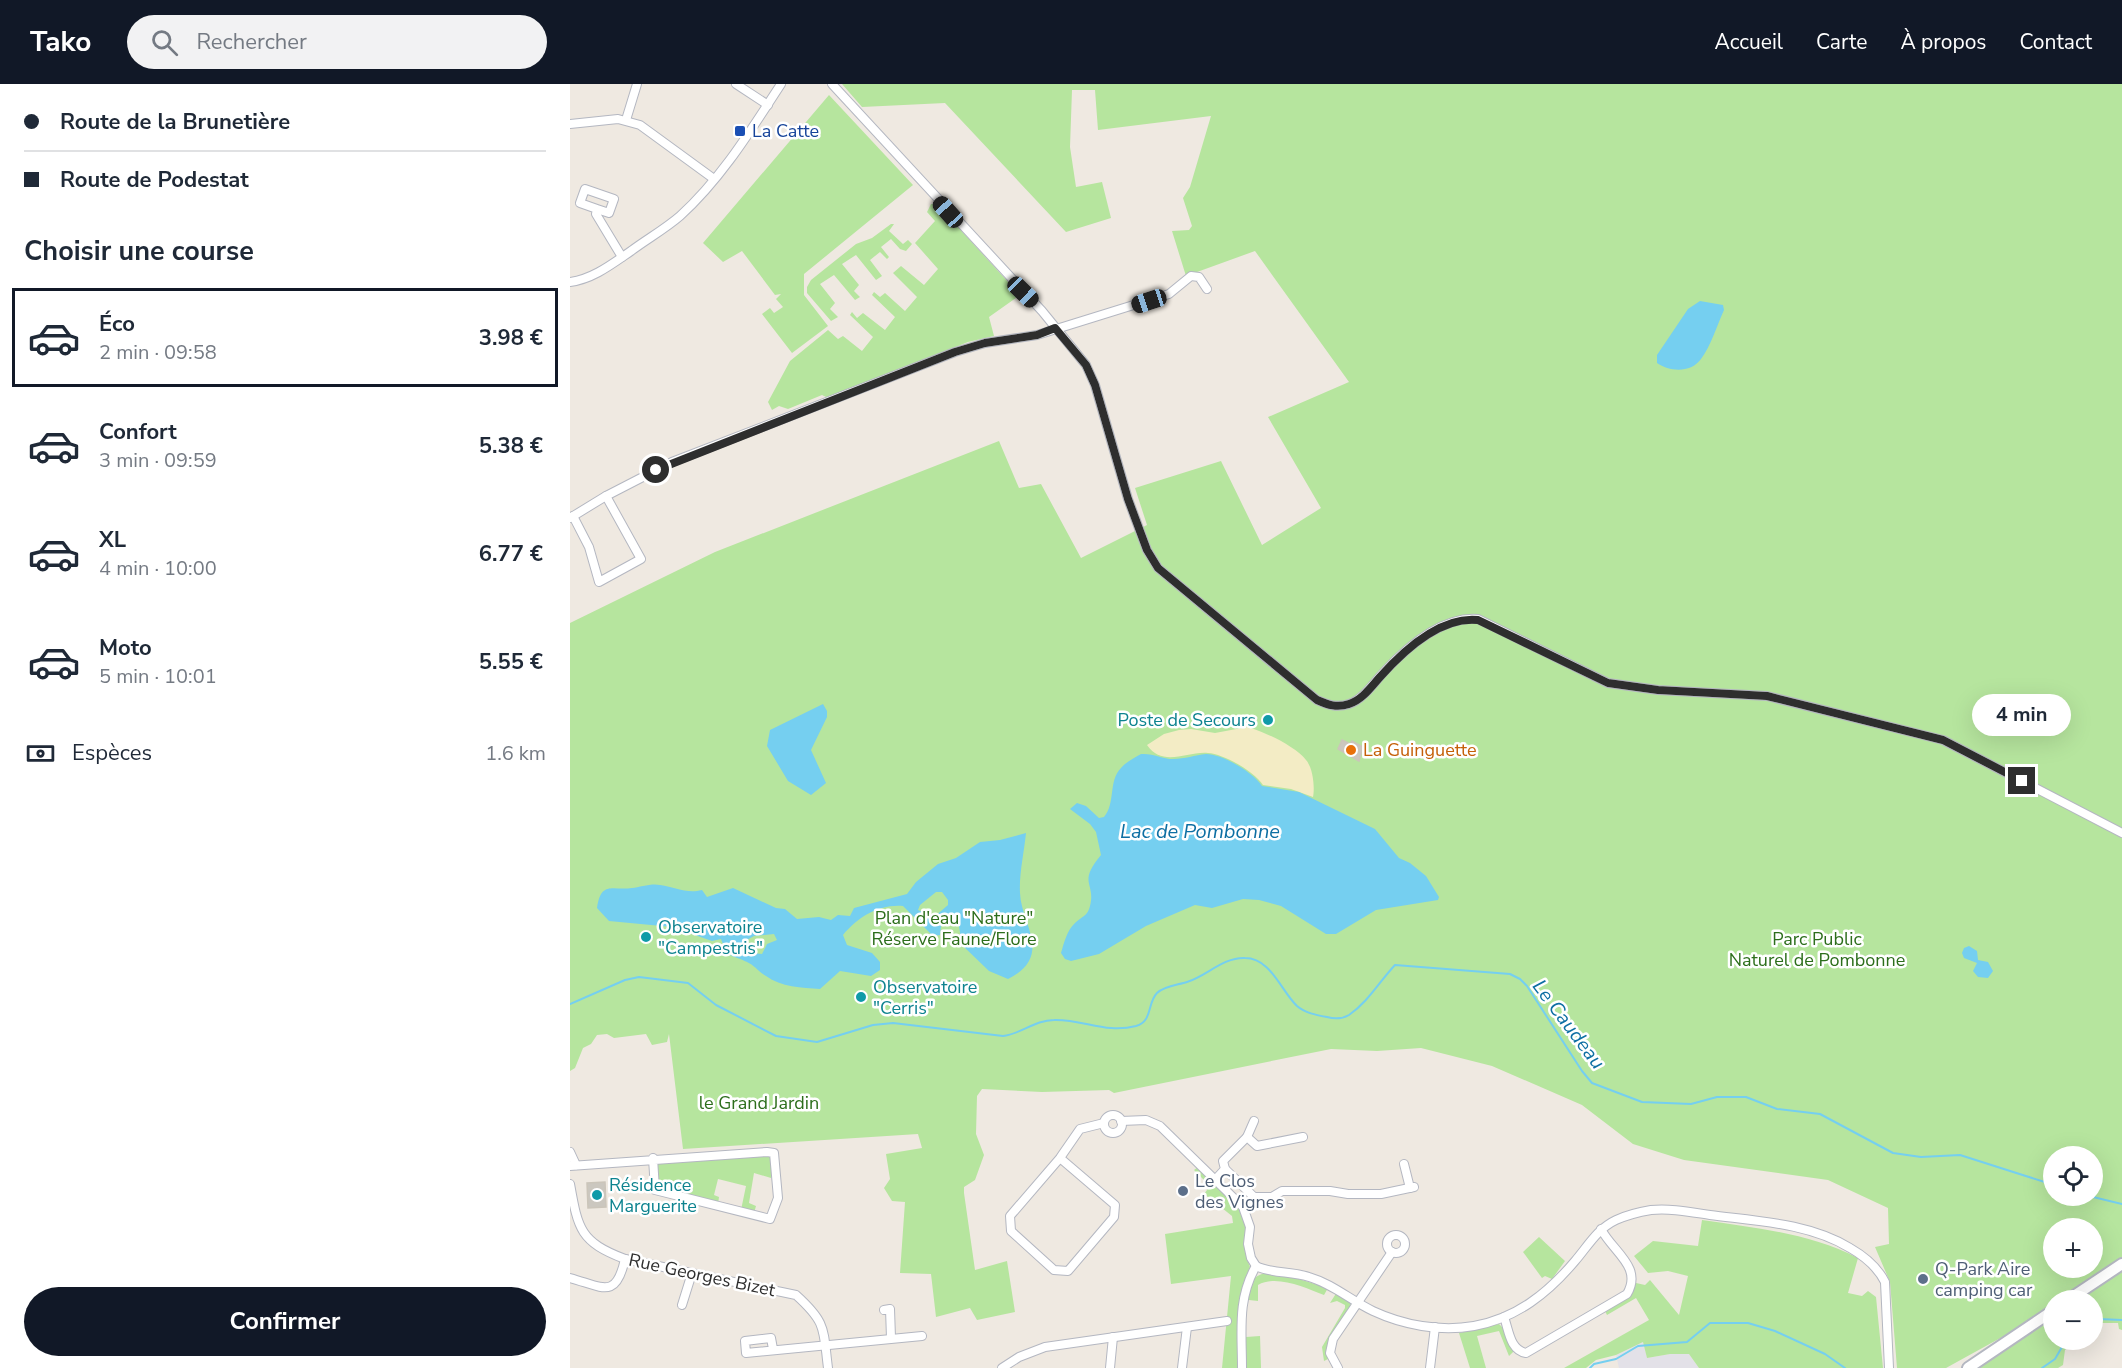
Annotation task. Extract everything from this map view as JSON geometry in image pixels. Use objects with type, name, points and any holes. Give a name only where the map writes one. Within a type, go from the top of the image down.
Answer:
[{"type":"main road","points":[[2083,1290],[2122,1264]]},
{"type":"main road","points":[[1968,1368],[2043,1317]]},
{"type":"street","points":[[626,120],[637,84]]},
{"type":"street","points":[[736,84],[768,105]]},
{"type":"street","points":[[570,282],[583,280],[622,257],[678,218],[703,194],[781,84]]},
{"type":"street","points":[[832,84],[1042,311],[1086,365],[1128,499],[1147,550],[1158,568],[1317,700],[1335,706],[1353,702],[1362,696],[1402,652],[1415,643],[1461,619],[1478,620],[1608,683],[1658,690],[1767,696],[1943,740],[2122,833]]},
{"type":"street","points":[[570,124],[598,120],[626,120],[640,125],[714,179]]},
{"type":"street","points":[[597,209],[596,214],[622,257]]},
{"type":"street","points":[[606,496],[641,559],[599,582],[589,547],[572,517],[606,496],[672,462],[955,352],[985,343],[1037,335],[1169,294],[1191,276],[1199,277],[1207,290]]},
{"type":"street","points":[[1112,1115],[1117,1116],[1121,1121],[1120,1129],[1113,1132],[1106,1129],[1104,1123],[1106,1118],[1112,1115]]},
{"type":"street","points":[[1121,1121],[1146,1120],[1160,1126],[1243,1207],[1250,1227],[1248,1244],[1251,1258],[1256,1266],[1264,1270],[1292,1272],[1332,1285],[1359,1303],[1404,1323],[1457,1328],[1475,1326],[1504,1317],[1534,1302],[1549,1289],[1601,1229],[1631,1214],[1652,1210],[1672,1210],[1781,1224],[1817,1234],[1849,1247],[1880,1273],[1885,1282],[1889,1368]]},
{"type":"street","points":[[1254,1121],[1247,1137],[1223,1161],[1225,1169],[1254,1197],[1272,1197],[1282,1191],[1381,1194],[1412,1187],[1404,1164]]},
{"type":"street","points":[[1060,1158],[1115,1205],[1114,1217],[1068,1271],[1054,1270],[1011,1231],[1010,1216],[1060,1158],[1080,1129],[1104,1123]]},
{"type":"street","points":[[1247,1137],[1257,1146],[1303,1137]]},
{"type":"street","points":[[570,1152],[573,1165],[653,1158],[774,1153],[778,1198],[770,1219],[655,1190],[653,1158]]},
{"type":"street","points":[[1215,1180],[1225,1169]]},
{"type":"street","name":"Rue Georges Bizet","points":[[570,1184],[582,1232],[594,1245],[625,1259],[796,1295],[816,1313],[823,1328],[828,1368]]},
{"type":"street","points":[[1504,1317],[1513,1344],[1519,1352],[1526,1353],[1627,1294],[1634,1280],[1631,1269],[1601,1229]]},
{"type":"street","points":[[1338,1368],[1330,1353],[1333,1339],[1392,1252]]},
{"type":"street","points":[[570,1278],[606,1288],[614,1286],[620,1281],[625,1259]]},
{"type":"street","points":[[1242,1368],[1242,1312],[1246,1284],[1256,1266]]},
{"type":"street","points":[[682,1305],[692,1273]]},
{"type":"street","points":[[884,1310],[890,1310],[891,1338]]},
{"type":"street","points":[[1002,1368],[1019,1357],[1045,1347],[1227,1321]]},
{"type":"street","points":[[1182,1368],[1187,1327]]},
{"type":"street","points":[[1430,1368],[1435,1327]]},
{"type":"street","points":[[773,1349],[922,1336]]},
{"type":"street","points":[[1110,1368],[1113,1337]]},
{"type":"shaded area","points":[[1643,1342],[1647,1358],[1670,1354],[1689,1354],[1699,1368],[1619,1368],[1616,1355]]},
{"type":"green space","points":[[842,84],[2122,84],[2122,1330],[2119,1329],[2118,1323],[2103,1323],[2103,1290],[2094,1290],[2108,1280],[2088,1290],[2043,1290],[2043,1315],[1946,1368],[1897,1368],[1890,1282],[1875,1247],[1889,1244],[1888,1208],[1828,1180],[1684,1160],[1633,1144],[1582,1105],[1492,1066],[1421,1048],[1377,1051],[1331,1049],[1114,1093],[1109,1090],[1042,1092],[982,1089],[977,1096],[976,1134],[984,1155],[975,1180],[964,1187],[975,1270],[1007,1261],[1015,1312],[977,1320],[970,1308],[936,1317],[931,1274],[900,1273],[905,1202],[892,1201],[884,1188],[890,1179],[886,1154],[922,1148],[918,1134],[683,1149],[669,1034],[667,1042],[652,1045],[646,1034],[614,1038],[607,1034],[597,1035],[591,1044],[583,1048],[575,1068],[570,1071],[570,623],[715,552],[999,441],[1019,488],[1041,484],[1081,558],[1147,525],[1135,488],[1221,461],[1262,545],[1321,508],[1268,417],[1349,382],[1255,251],[1186,276],[1172,231],[1189,230],[1192,226],[1183,198],[1190,187],[1211,116],[1098,130],[1095,90],[1072,90],[1070,147],[1076,187],[1102,182],[1111,218],[1066,232],[945,103],[862,107]]},
{"type":"green space","points":[[829,95],[913,185],[804,274],[804,295],[828,326],[792,353],[762,314],[770,308],[774,313],[783,307],[776,299],[781,294],[775,295],[742,251],[723,262],[703,243]]},
{"type":"green space","points":[[931,204],[937,204],[1020,295],[989,317],[994,336],[968,342],[828,398],[822,395],[788,409],[779,406],[772,410],[768,402],[790,361],[828,330],[838,339],[843,336],[862,351],[873,337],[850,315],[852,312],[857,318],[863,313],[885,330],[895,317],[872,295],[874,292],[880,297],[885,293],[905,311],[917,297],[893,273],[901,266],[924,285],[938,269],[915,243],[935,221],[927,212]]},
{"type":"green space","points":[[894,224],[889,231],[903,244],[908,240],[912,244],[906,251],[900,249],[891,239],[881,247],[889,257],[887,259],[880,252],[870,260],[882,276],[876,280],[856,255],[842,264],[859,285],[854,291],[860,297],[855,300],[834,275],[820,284],[835,303],[830,309],[838,317],[831,321],[807,293],[811,280],[856,244],[872,238]]},
{"type":"green space","points":[[769,1155],[772,1158],[771,1178],[754,1173],[749,1203],[756,1206],[754,1213],[741,1210],[746,1186],[718,1179],[714,1195],[719,1197],[718,1204],[686,1196],[687,1190],[671,1187],[669,1191],[658,1188],[656,1161]]},
{"type":"green space","points":[[1198,1167],[1232,1200],[1245,1220],[1250,1267],[1242,1291],[1238,1316],[1238,1368],[1222,1368],[1231,1276],[1171,1284],[1165,1234],[1233,1223],[1232,1216],[1222,1208],[1213,1208],[1212,1200],[1204,1194],[1210,1186],[1194,1170]]},
{"type":"green space","points":[[1702,1220],[1801,1237],[1858,1258],[1848,1293],[1862,1296],[1868,1291],[1876,1297],[1883,1368],[1699,1368],[1689,1354],[1670,1354],[1647,1358],[1643,1342],[1616,1355],[1596,1360],[1586,1368],[1564,1368],[1649,1320],[1636,1298],[1607,1315],[1605,1311],[1630,1297],[1636,1283],[1645,1285],[1650,1280],[1679,1315],[1688,1276],[1668,1271],[1648,1273],[1634,1256],[1653,1241],[1698,1246]]},
{"type":"green space","points":[[1539,1237],[1565,1261],[1552,1279],[1545,1276],[1542,1278],[1523,1252]]},
{"type":"green space","points":[[1265,1273],[1289,1276],[1328,1288],[1324,1295],[1282,1281],[1265,1282],[1258,1285],[1258,1301],[1249,1300],[1251,1283],[1256,1277]]},
{"type":"green space","points":[[1337,1292],[1350,1300],[1351,1307],[1330,1338],[1328,1359],[1324,1361],[1322,1347],[1345,1308],[1345,1305],[1337,1301],[1330,1303]]},
{"type":"green space","points":[[1499,1324],[1514,1351],[1509,1356],[1499,1331],[1477,1336],[1486,1368],[1470,1368],[1459,1333]]},
{"type":"green space","points":[[2043,1325],[2043,1350],[2065,1350],[2063,1365],[2058,1368],[1976,1368]]},
{"type":"green space","points":[[1260,1336],[1261,1368],[1246,1368],[1246,1337]]},
{"type":"sand","points":[[1247,727],[1278,740],[1306,760],[1313,778],[1313,797],[1291,789],[1263,785],[1246,769],[1215,754],[1160,756],[1147,745],[1164,734],[1179,730],[1191,729],[1215,733]]},
{"type":"water","points":[[1700,301],[1723,305],[1724,310],[1705,354],[1697,364],[1686,369],[1668,368],[1657,363],[1657,355],[1688,309]]},
{"type":"water","points":[[823,704],[827,717],[811,750],[826,783],[811,795],[788,781],[767,746],[770,730]]},
{"type":"water","name":"Lac de Pombonne","points":[[1141,754],[1173,759],[1206,754],[1221,757],[1245,770],[1262,786],[1299,792],[1375,829],[1399,858],[1410,863],[1426,876],[1439,897],[1438,900],[1376,910],[1336,934],[1326,934],[1281,906],[1259,900],[1243,899],[1212,908],[1195,905],[1146,926],[1099,954],[1071,961],[1065,959],[1061,953],[1068,933],[1089,909],[1090,872],[1101,855],[1096,832],[1090,824],[1070,809],[1077,803],[1086,806],[1099,818],[1104,817],[1110,805],[1117,773],[1125,764]]},
{"type":"water","points":[[1026,833],[1020,893],[1032,939],[1032,950],[1022,970],[1008,979],[989,971],[962,945],[958,920],[941,926],[940,935],[933,936],[903,906],[886,907],[870,913],[862,917],[843,935],[847,945],[872,953],[880,962],[880,970],[871,976],[840,971],[820,989],[792,986],[772,980],[750,963],[729,953],[721,939],[712,941],[672,927],[609,921],[597,908],[601,893],[609,889],[657,885],[686,891],[702,890],[707,897],[733,888],[776,908],[785,909],[797,919],[819,917],[831,920],[838,915],[850,916],[854,908],[907,894],[916,882],[938,864],[956,858],[980,842],[1000,840]],"holes":[[[936,892],[942,892],[948,900],[948,905],[934,917],[918,910],[920,905]],[[774,934],[777,940],[767,944],[762,954],[753,953],[745,941],[754,936]]]},
{"type":"water","points":[[1969,946],[1977,951],[1978,960],[1988,962],[1993,971],[1988,978],[1978,977],[1973,971],[1977,963],[1964,958],[1962,953],[1964,948]]},
{"type":"building","name":"La Guinguette","points":[[1342,740],[1350,744],[1352,741],[1363,747],[1359,761],[1338,749]]},
{"type":"building","name":"Résidence Marguerite","points":[[605,1182],[606,1207],[588,1208],[587,1183]]},
{"type":"waterway","name":"Le Caudeau","points":[[570,1004],[625,980],[639,977],[688,983],[716,1005],[776,1036],[817,1042],[873,1025],[893,1023],[1003,1036],[1041,1022],[1054,1020],[1115,1028],[1136,1026],[1145,1020],[1157,993],[1167,987],[1194,979],[1237,958],[1254,959],[1262,963],[1300,1008],[1307,1012],[1335,1018],[1341,1018],[1356,1010],[1395,965],[1510,974],[1527,986],[1592,1083],[1642,1102],[1691,1104],[1717,1097],[1746,1097],[1777,1109],[1820,1114],[1893,1153],[1921,1157],[1960,1155],[2043,1181]]},
{"type":"waterway","name":"Le Caudeau","points":[[2103,1199],[2122,1204]]},
{"type":"waterway","points":[[2103,1319],[2122,1320]]},
{"type":"waterway","points":[[1590,1368],[1594,1364],[1616,1359],[1638,1346],[1687,1342],[1710,1323],[1748,1323],[1775,1331],[1825,1354],[1845,1368]]},
{"type":"waterway","points":[[2042,1368],[2055,1359],[2060,1350]]},
{"type":"place","name":"La Catte","points":[[740,131]]},
{"type":"place","name":"Poste de Secours","points":[[1268,720]]},
{"type":"place","name":"La Guinguette","points":[[1351,750]]},
{"type":"place","name":"Observatoire \"Campestris\"","points":[[646,937]]},
{"type":"place","name":"Observatoire \"Cerris\"","points":[[861,997]]},
{"type":"place","name":"Le Clos des Vignes","points":[[1183,1191]]},
{"type":"place","name":"Résidence Marguerite","points":[[597,1195]]},
{"type":"place","name":"Q-Park Aire camping car","points":[[1923,1279]]},
{"type":"route","points":[[656,470],[955,352],[985,343],[1037,335],[1055,328],[1086,365],[1095,385],[1128,499],[1147,550],[1158,568],[1317,700],[1328,705],[1348,705],[1362,696],[1402,652],[1415,643],[1461,619],[1478,620],[1608,683],[1658,690],[1767,696],[1858,717],[1943,740],[2022,781]]},
{"type":"park label","name":"Plan d'eau \"Nature\" Réserve Faune/Flore","points":[[954,928]]},
{"type":"park label","name":"Parc Public Naturel de Pombonne","points":[[1817,949]]},
{"type":"park label","name":"le Grand Jardin","points":[[759,1103]]}]
